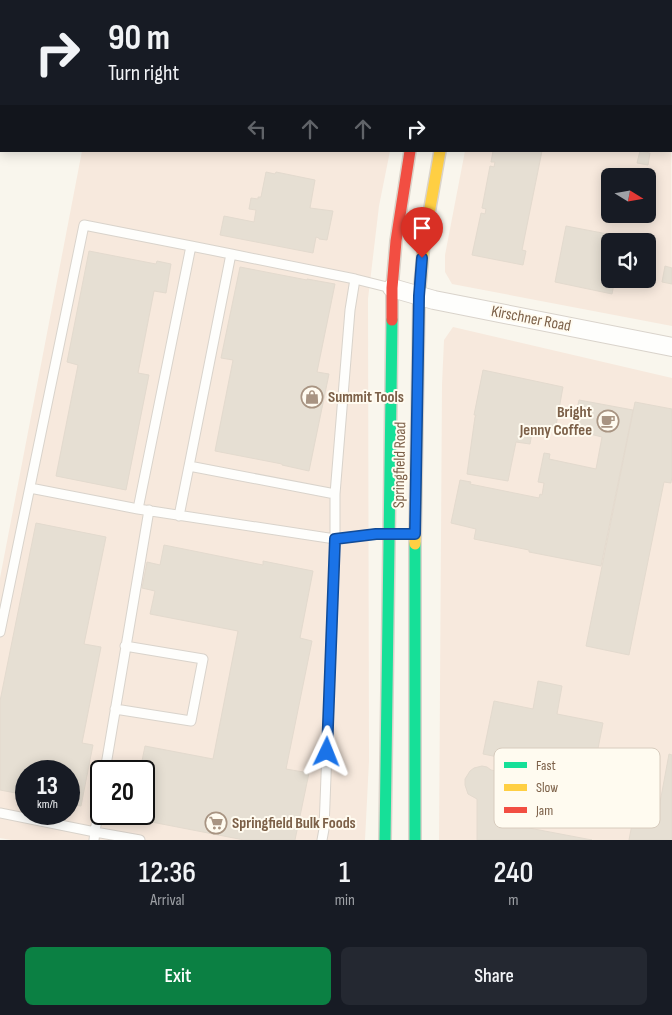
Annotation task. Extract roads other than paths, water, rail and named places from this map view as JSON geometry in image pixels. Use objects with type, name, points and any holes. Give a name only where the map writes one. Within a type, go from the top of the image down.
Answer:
[{"type":"main road","name":"Springfield Road","points":[[410,152],[396,241],[392,288],[415,840]]},
{"type":"main road","name":"Springfield Road","points":[[385,840],[402,534],[419,296],[424,242],[440,152]]},
{"type":"street","name":"Kirschner Road","points":[[392,288],[419,296],[672,348]]},
{"type":"lane","points":[[0,632],[84,225],[392,288]]},
{"type":"lane","points":[[138,509],[190,246]]},
{"type":"lane","points":[[179,516],[231,254]]},
{"type":"lane","points":[[322,840],[324,829],[335,539],[335,494],[350,310],[355,279]]},
{"type":"lane","points":[[189,466],[335,494]]},
{"type":"lane","points":[[30,488],[179,516],[335,539],[376,534],[402,534]]},
{"type":"lane","points":[[107,760],[149,510]]},
{"type":"lane","points":[[115,709],[191,721],[203,659],[125,646]]},
{"type":"lane","points":[[0,813],[94,836],[140,840]]},
{"type":"place","name":"Summit Tools","points":[[312,397]]},
{"type":"place","name":"Bright Jenny Coffee","points":[[608,421]]},
{"type":"place","name":"Springfield Bulk Foods","points":[[216,823]]}]
